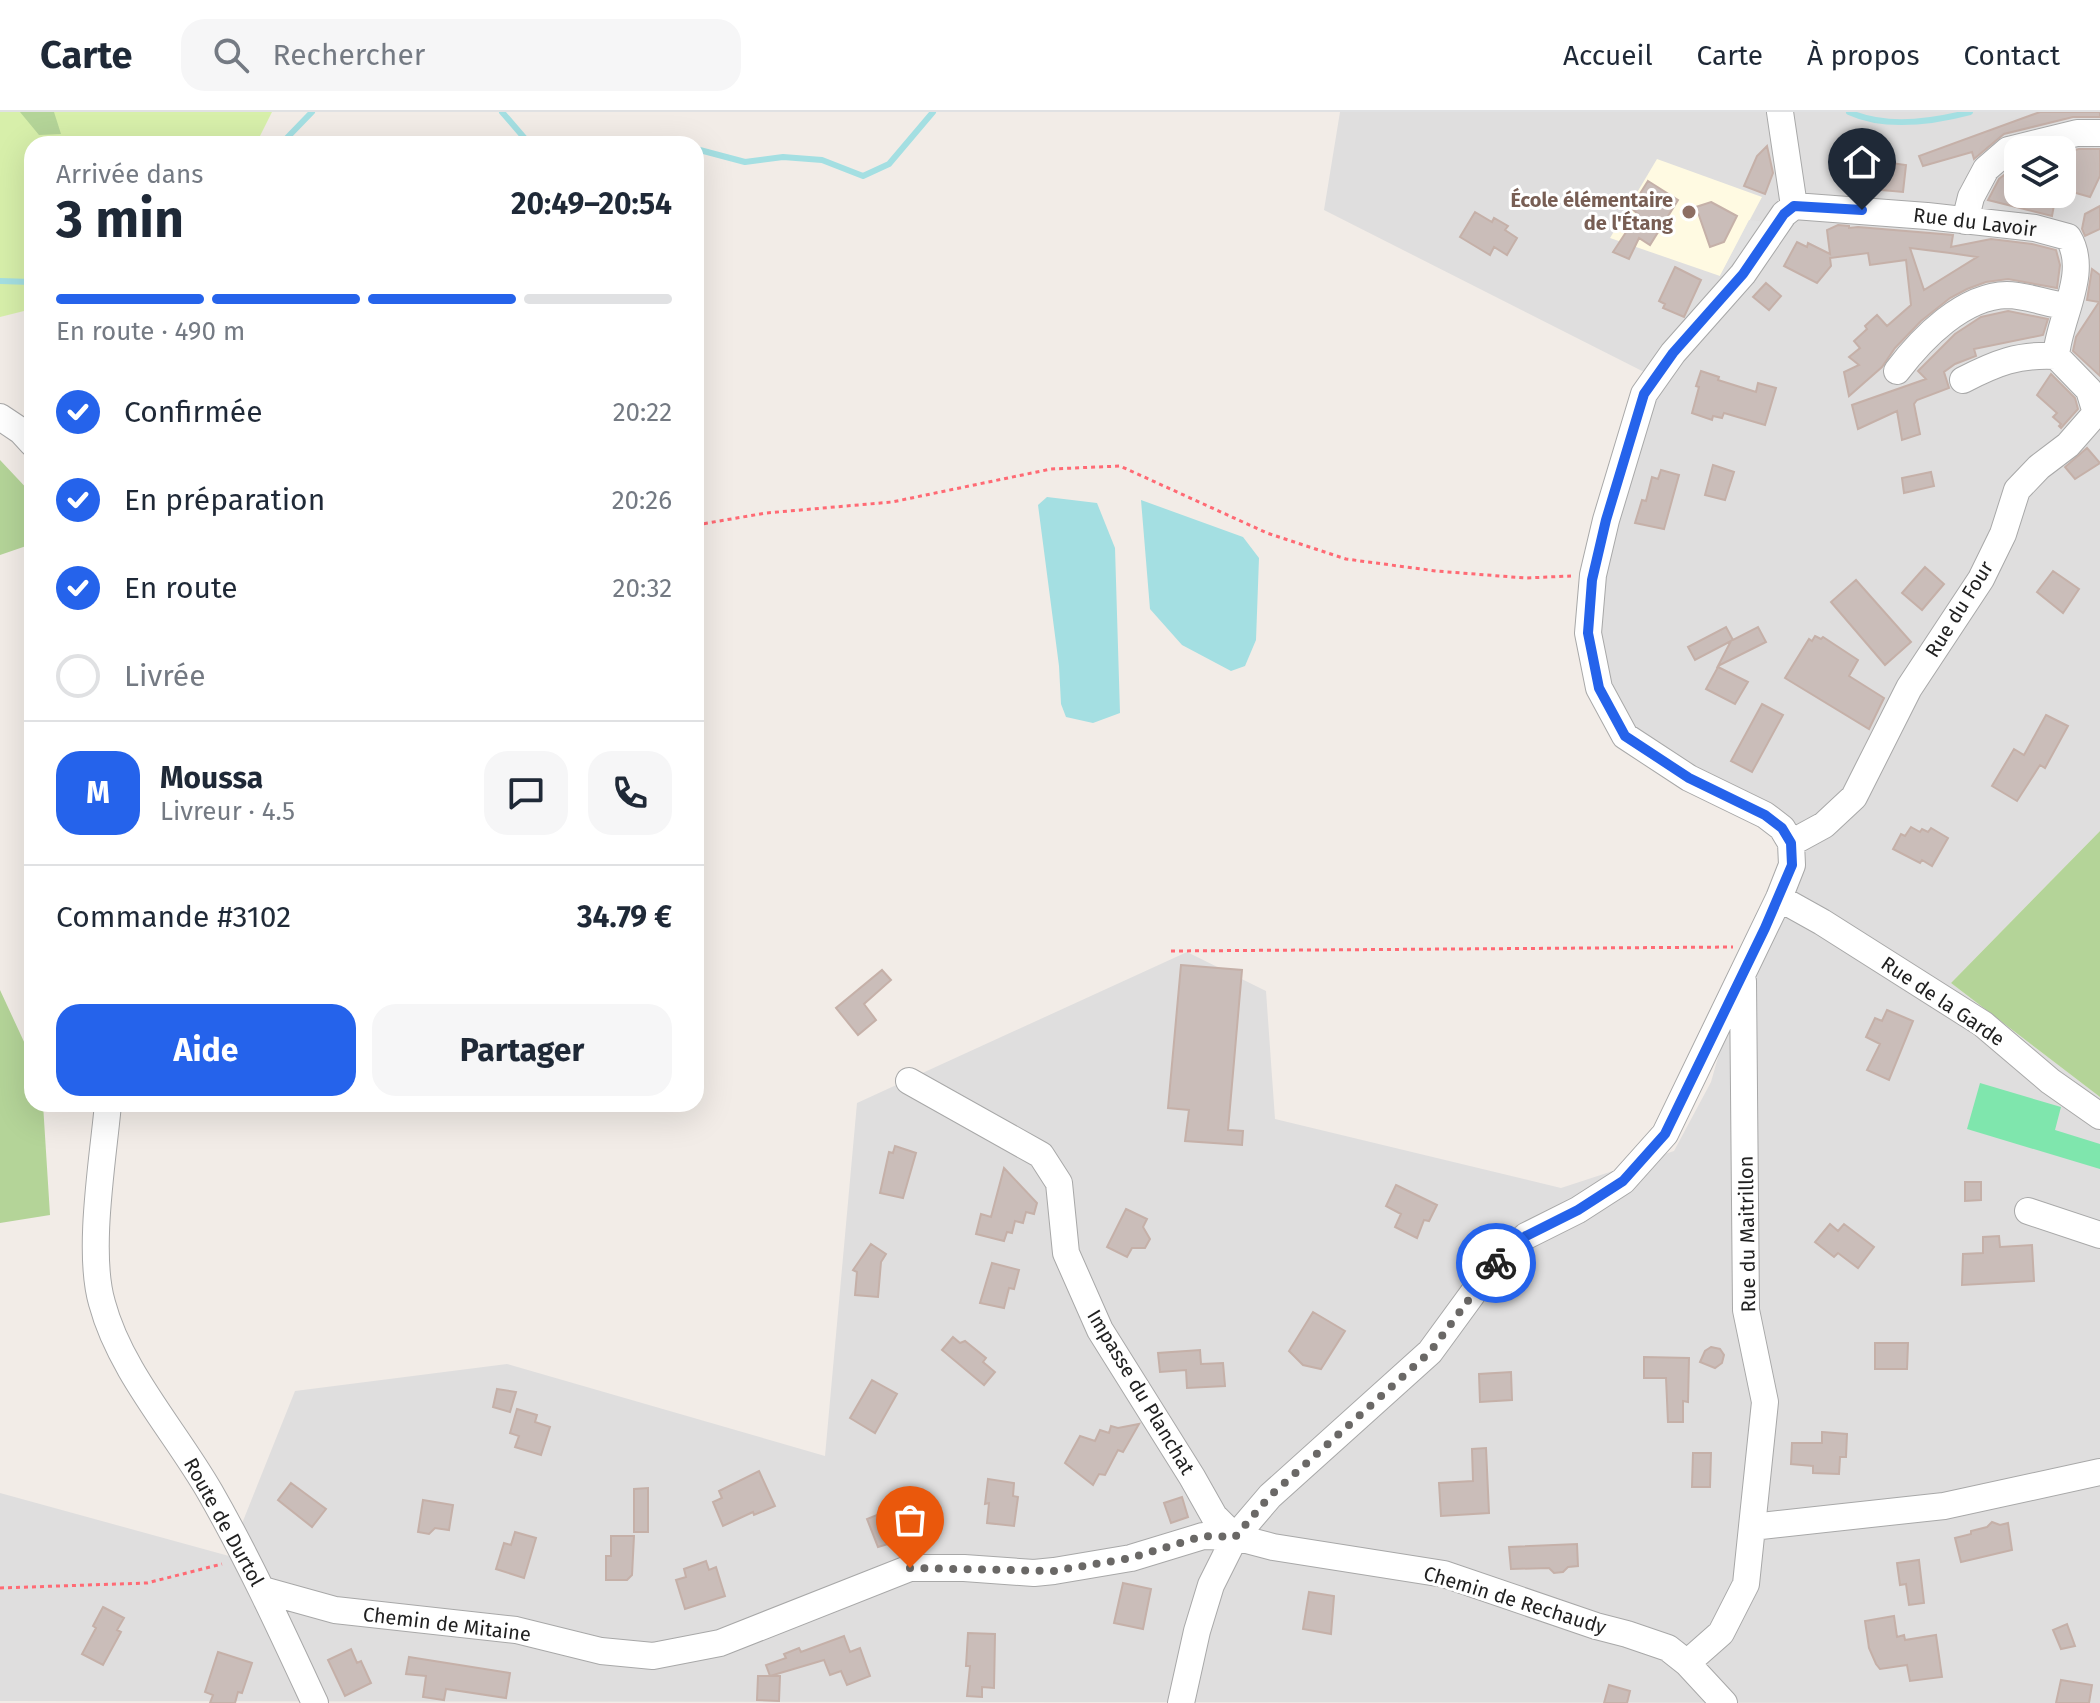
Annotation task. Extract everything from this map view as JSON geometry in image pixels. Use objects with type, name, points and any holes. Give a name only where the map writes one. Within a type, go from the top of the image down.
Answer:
[{"type":"street","points":[[1181,1703],[1211,1585],[1235,1537],[1270,1496],[1430,1352],[1495,1263],[1526,1236],[1578,1210],[1623,1181],[1665,1134],[1756,947],[1792,865],[1791,843],[1782,828],[1765,815],[1689,778],[1625,736],[1599,688],[1588,633],[1593,575],[1606,520],[1644,394],[1673,353],[1743,274],[1784,214],[1794,206],[1780,112]]},
{"type":"street","points":[[1965,221],[1971,197],[1986,169],[2008,150],[2077,133],[2100,133]]},
{"type":"street","name":"Rue du Lavoir","points":[[1794,206],[1833,207],[2035,228],[2073,249]]},
{"type":"street","points":[[1963,380],[1993,364],[2028,355],[2056,356],[2059,329],[2068,306],[2073,249],[2100,247]]},
{"type":"street","points":[[1897,371],[1918,344],[1956,314],[1979,301],[2007,295],[2068,306]]},
{"type":"street","name":"Rue du Four","points":[[1791,843],[1824,825],[1854,797],[1909,688],[1981,579],[2003,534],[2017,490],[2096,413],[2097,399],[2056,356]]},
{"type":"street","points":[[0,417],[24,434]]},
{"type":"street","name":"Rue de la Garde","points":[[1779,898],[1983,1024],[2050,1081],[2100,1116]]},
{"type":"street","name":"Rue du Maitrillon","points":[[1687,1663],[1721,1633],[1746,1584],[1765,1402],[1746,1310],[1743,974]]},
{"type":"street","name":"Impasse du Planchat","points":[[909,1081],[1041,1155],[1059,1183],[1066,1253],[1100,1330],[1214,1516],[1235,1537]]},
{"type":"street","name":"Route de Durtol","points":[[107,1112],[97,1253],[101,1301],[119,1348],[210,1492],[263,1590],[315,1703]]},
{"type":"street","points":[[2028,1211],[2100,1235]]},
{"type":"street","points":[[1752,1527],[1944,1506],[2100,1472]]},
{"type":"street","name":"Chemin de Mitaine","points":[[263,1590],[335,1610],[516,1630],[601,1651],[653,1656],[720,1643],[910,1568],[1054,1571],[1131,1558],[1203,1536],[1235,1537]]},
{"type":"street","name":"Chemin de Rechaudy","points":[[1235,1537],[1273,1547],[1444,1574],[1668,1648],[1687,1663],[1724,1703]]},
{"type":"path","points":[[704,524],[766,513],[892,502],[1051,469],[1120,466],[1267,533],[1346,559],[1436,571],[1525,578],[1593,575]]},
{"type":"path","points":[[1171,951],[1756,947]]},
{"type":"path","points":[[0,1588],[147,1583],[245,1558]]},
{"type":"shaded area","points":[[1340,112],[2100,112],[2100,831],[1951,983],[2100,1097],[2100,1703],[0,1701],[0,1493],[229,1556],[295,1391],[507,1364],[825,1456],[857,1103],[1187,952],[1266,991],[1275,1119],[1561,1188],[1674,1151],[1711,1082],[1754,930],[1786,846],[1614,718],[1587,632],[1650,375],[1324,210]]},
{"type":"shaded area","name":"École élémentaire de l'Étang","points":[[1657,159],[1762,197],[1720,276],[1610,238]]},
{"type":"shaded area","points":[[1749,220],[1767,222],[1732,279],[1720,276]]},
{"type":"green space","points":[[0,112],[272,112],[260,136],[24,136],[24,311],[0,317]]},
{"type":"green space","points":[[20,112],[54,112],[61,134],[39,135]]},
{"type":"green space","points":[[0,460],[24,486],[24,547],[0,555]]},
{"type":"green space","points":[[2100,831],[2100,1097],[1951,983]]},
{"type":"green space","points":[[0,990],[24,1042],[24,1112],[44,1112],[50,1215],[0,1223]]},
{"type":"green space","points":[[1980,1083],[2061,1107],[2055,1130],[2100,1144],[2100,1169],[1967,1129]]},
{"type":"water","points":[[1047,497],[1097,503],[1115,548],[1120,713],[1093,723],[1066,717],[1061,704],[1038,505]]},
{"type":"water","points":[[1141,500],[1243,537],[1259,558],[1256,640],[1245,666],[1231,671],[1182,645],[1150,609]]},
{"type":"building","points":[[2040,112],[2100,112],[2100,117],[2073,117],[2004,134],[1974,159],[1972,152],[1923,166],[1919,156]]},
{"type":"building","points":[[1767,146],[1773,173],[1765,194],[1744,186],[1757,156]]},
{"type":"building","points":[[2100,149],[2100,176],[2090,197],[2076,193],[2076,150]]},
{"type":"building","points":[[1884,162],[1906,165],[1903,192],[1882,190]]},
{"type":"building","points":[[2004,175],[2004,204],[1988,200]]},
{"type":"building","points":[[1648,181],[1678,200],[1650,245],[1639,238],[1629,259],[1613,252],[1638,214],[1631,208]]},
{"type":"building","points":[[1711,202],[1737,216],[1724,242],[1710,247],[1696,207]]},
{"type":"building","points":[[2100,206],[2100,229],[2085,236],[2082,229],[2085,214]]},
{"type":"building","points":[[2020,208],[2053,208],[2052,216]]},
{"type":"building","points":[[1475,212],[1492,222],[1494,218],[1508,226],[1505,230],[1517,238],[1507,255],[1494,247],[1490,255],[1460,237]]},
{"type":"building","points":[[1838,225],[1953,235],[1951,247],[1991,239],[2056,250],[2060,265],[2057,288],[2008,279],[1967,289],[1921,321],[1882,367],[1849,396],[1844,372],[1859,365],[1849,357],[1860,348],[1854,341],[1877,315],[1887,326],[1911,305],[1906,260],[1870,265],[1868,253],[1830,258],[1831,266],[1817,283],[1784,266],[1797,242],[1807,247],[1808,243],[1830,254],[1827,230]],"holes":[[[1910,248],[1977,257],[1924,290]]]},
{"type":"building","points":[[1675,267],[1701,280],[1684,317],[1663,308],[1665,304],[1659,301]]},
{"type":"building","points":[[2092,269],[2100,275],[2100,376],[2073,351],[2076,337],[2099,302],[2087,300]]},
{"type":"building","points":[[1766,283],[1781,296],[1769,310],[1753,297]]},
{"type":"building","points":[[2008,311],[2048,319],[2043,335],[1974,349],[1976,356],[1944,372],[1949,388],[1914,404],[1920,434],[1902,440],[1897,411],[1858,429],[1852,405],[1926,379],[1918,371],[1955,334],[1981,317]]},
{"type":"building","points":[[1701,371],[1756,392],[1758,383],[1776,388],[1765,425],[1724,413],[1722,418],[1713,416],[1712,420],[1692,413]]},
{"type":"building","points":[[2051,374],[2075,398],[2078,409],[2061,428],[2053,417],[2057,413],[2037,395]]},
{"type":"building","points":[[2087,448],[2100,463],[2075,479],[2065,467]]},
{"type":"building","points":[[1713,465],[1734,472],[1725,500],[1705,495]]},
{"type":"building","points":[[1661,470],[1679,475],[1664,529],[1635,523],[1642,500],[1646,501],[1652,477],[1658,479]]},
{"type":"building","points":[[1931,472],[1934,486],[1904,493],[1902,478]]},
{"type":"building","points":[[1925,567],[1944,584],[1922,610],[1902,593]]},
{"type":"building","points":[[2053,571],[2079,589],[2063,613],[2037,592]]},
{"type":"building","points":[[1856,580],[1911,642],[1885,665],[1831,602]]},
{"type":"building","points":[[1726,627],[1733,640],[1758,627],[1766,642],[1718,666],[1731,641],[1695,660],[1688,647]]},
{"type":"building","points":[[1815,636],[1823,637],[1858,660],[1849,676],[1884,698],[1869,729],[1785,678],[1809,639],[1812,641]]},
{"type":"building","points":[[1718,667],[1748,682],[1735,704],[1706,689]]},
{"type":"building","points":[[1762,704],[1783,715],[1752,772],[1731,761]]},
{"type":"building","points":[[2046,715],[2068,726],[2045,768],[2040,765],[2017,801],[1992,786],[2014,749],[2024,755]]},
{"type":"building","points":[[1911,827],[1920,832],[1922,829],[1928,832],[1931,828],[1948,838],[1932,866],[1893,849],[1901,834],[1905,836]]},
{"type":"building","points":[[1181,965],[1242,970],[1228,1130],[1243,1131],[1242,1145],[1185,1141],[1189,1110],[1168,1108]]},
{"type":"building","points":[[882,970],[891,980],[864,1004],[876,1020],[858,1035],[836,1008]]},
{"type":"building","points":[[1887,1010],[1913,1021],[1889,1080],[1867,1070],[1880,1044],[1866,1037],[1875,1018],[1882,1021]]},
{"type":"building","points":[[895,1146],[916,1153],[903,1198],[880,1193],[889,1152],[893,1153]]},
{"type":"building","points":[[1004,1168],[1037,1203],[1034,1214],[1026,1212],[1023,1223],[1015,1221],[1012,1233],[1007,1232],[1004,1241],[976,1234],[981,1214],[991,1217]]},
{"type":"building","points":[[1965,1182],[1981,1182],[1981,1200],[1965,1201]]},
{"type":"building","points":[[1396,1185],[1437,1205],[1429,1221],[1424,1220],[1417,1238],[1395,1227],[1401,1214],[1386,1206]]},
{"type":"building","points":[[1126,1209],[1147,1219],[1143,1227],[1150,1239],[1145,1248],[1132,1248],[1127,1257],[1107,1247]]},
{"type":"building","points":[[1830,1224],[1838,1231],[1844,1224],[1874,1247],[1858,1268],[1838,1253],[1834,1257],[1815,1242]]},
{"type":"building","points":[[1999,1236],[2000,1247],[2032,1245],[2034,1281],[1962,1285],[1963,1254],[1983,1253],[1983,1237]]},
{"type":"building","points":[[871,1244],[886,1254],[881,1262],[878,1297],[855,1295],[857,1272],[853,1270]]},
{"type":"building","points":[[992,1263],[1019,1270],[1014,1289],[1009,1288],[1004,1308],[980,1303]]},
{"type":"building","points":[[1313,1312],[1345,1331],[1321,1369],[1303,1365],[1289,1351]]},
{"type":"building","points":[[953,1337],[960,1343],[965,1341],[986,1358],[983,1362],[995,1372],[984,1385],[942,1350]]},
{"type":"building","points":[[1875,1343],[1908,1343],[1907,1369],[1875,1369]]},
{"type":"building","points":[[1711,1347],[1720,1349],[1724,1355],[1722,1363],[1715,1368],[1700,1362],[1705,1351]]},
{"type":"building","points":[[1200,1350],[1201,1364],[1223,1363],[1225,1386],[1187,1388],[1186,1370],[1160,1372],[1158,1353]]},
{"type":"building","points":[[1644,1357],[1689,1358],[1688,1402],[1683,1401],[1683,1422],[1668,1422],[1666,1378],[1644,1378]]},
{"type":"building","points":[[1511,1372],[1512,1400],[1480,1402],[1479,1374]]},
{"type":"building","points":[[872,1380],[897,1394],[875,1433],[850,1418]]},
{"type":"building","points":[[497,1389],[516,1392],[510,1412],[493,1407]]},
{"type":"building","points":[[517,1409],[537,1415],[535,1422],[550,1427],[541,1455],[515,1447],[519,1436],[510,1433]]},
{"type":"building","points":[[1139,1424],[1123,1452],[1118,1450],[1105,1475],[1099,1474],[1093,1485],[1065,1463],[1080,1436],[1095,1441],[1100,1430],[1109,1433],[1111,1426],[1118,1428]]},
{"type":"building","points":[[1822,1432],[1847,1434],[1846,1457],[1840,1457],[1839,1474],[1813,1473],[1813,1466],[1791,1464],[1792,1443],[1822,1443]]},
{"type":"building","points":[[1486,1448],[1489,1513],[1441,1516],[1439,1483],[1473,1481],[1472,1449]]},
{"type":"building","points":[[1693,1453],[1711,1453],[1710,1487],[1692,1487]]},
{"type":"building","points":[[759,1471],[775,1506],[723,1526],[713,1502],[722,1498],[719,1491]]},
{"type":"building","points":[[988,1479],[1014,1483],[1013,1496],[1018,1497],[1014,1526],[987,1523],[989,1503],[985,1504]]},
{"type":"building","points":[[291,1483],[326,1509],[312,1527],[278,1500]]},
{"type":"building","points":[[648,1488],[648,1532],[634,1532],[634,1489]]},
{"type":"building","points":[[906,1495],[921,1534],[878,1547],[867,1519],[892,1509],[889,1501]]},
{"type":"building","points":[[1182,1497],[1188,1517],[1171,1523],[1164,1503]]},
{"type":"building","points":[[423,1500],[453,1505],[449,1530],[435,1528],[429,1534],[418,1532]]},
{"type":"building","points":[[1992,1522],[2000,1525],[2008,1523],[2012,1550],[1961,1562],[1955,1538],[1971,1534],[1971,1531],[1987,1527]]},
{"type":"building","points":[[515,1532],[536,1538],[524,1578],[496,1569],[504,1543],[511,1545]]},
{"type":"building","points":[[611,1536],[634,1536],[632,1575],[627,1580],[606,1580],[606,1556],[611,1556]]},
{"type":"building","points":[[1577,1544],[1578,1566],[1568,1567],[1563,1572],[1554,1573],[1549,1568],[1511,1569],[1509,1547]]},
{"type":"building","points":[[1919,1560],[1924,1603],[1909,1605],[1906,1584],[1900,1585],[1897,1563]]},
{"type":"building","points":[[706,1561],[709,1570],[716,1567],[725,1596],[685,1609],[676,1580],[686,1577],[684,1569]]},
{"type":"building","points":[[1123,1583],[1151,1589],[1143,1629],[1114,1623]]},
{"type":"building","points":[[1309,1592],[1334,1596],[1331,1634],[1303,1629]]},
{"type":"building","points":[[103,1607],[124,1618],[117,1630],[121,1632],[103,1665],[82,1654]]},
{"type":"building","points":[[1894,1616],[1897,1637],[1904,1635],[1905,1640],[1936,1635],[1942,1677],[1910,1681],[1907,1665],[1880,1669],[1876,1664],[1869,1648],[1865,1621]]},
{"type":"building","points":[[2067,1624],[2075,1646],[2061,1649],[2053,1630]]},
{"type":"building","points":[[968,1633],[995,1634],[994,1688],[982,1687],[982,1697],[967,1696],[970,1666],[966,1666]]},
{"type":"building","points":[[844,1636],[850,1652],[860,1648],[870,1676],[847,1685],[841,1671],[830,1675],[824,1660],[770,1676],[766,1665],[786,1658],[784,1654],[799,1648],[801,1652]]},
{"type":"building","points":[[351,1649],[357,1663],[361,1661],[371,1683],[345,1696],[328,1660]]},
{"type":"building","points":[[218,1652],[252,1663],[242,1693],[238,1692],[235,1703],[210,1703],[213,1695],[205,1692]]},
{"type":"building","points":[[409,1657],[510,1673],[506,1698],[446,1689],[444,1700],[423,1697],[426,1676],[406,1674]]},
{"type":"building","points":[[758,1676],[780,1676],[779,1701],[757,1700]]},
{"type":"building","points":[[2061,1680],[2092,1685],[2089,1703],[2056,1703]]},
{"type":"building","points":[[1609,1685],[1630,1691],[1627,1703],[1604,1703]]},
{"type":"waterway","points":[[289,136],[312,112]]},
{"type":"waterway","points":[[502,112],[523,136]]},
{"type":"waterway","points":[[704,151],[745,162],[783,157],[822,160],[863,176],[889,164],[933,112]]},
{"type":"waterway","points":[[1849,112],[1878,121],[1894,122],[1940,119],[1970,112]]},
{"type":"waterway","points":[[0,281],[24,282]]},
{"type":"way so far","points":[[910,1568],[1034,1573],[1084,1568],[1131,1558],[1203,1536],[1235,1537],[1270,1496],[1430,1352],[1496,1263]]},
{"type":"place","name":"École élémentaire de l'Étang","points":[[1689,212]]},
{"type":"route","points":[[1496,1263],[1526,1236],[1578,1210],[1623,1181],[1665,1134],[1765,928],[1792,865],[1791,843],[1782,828],[1765,815],[1689,778],[1625,736],[1599,688],[1588,633],[1592,580],[1606,520],[1644,394],[1673,353],[1743,274],[1784,214],[1794,206],[1862,210]]}]
